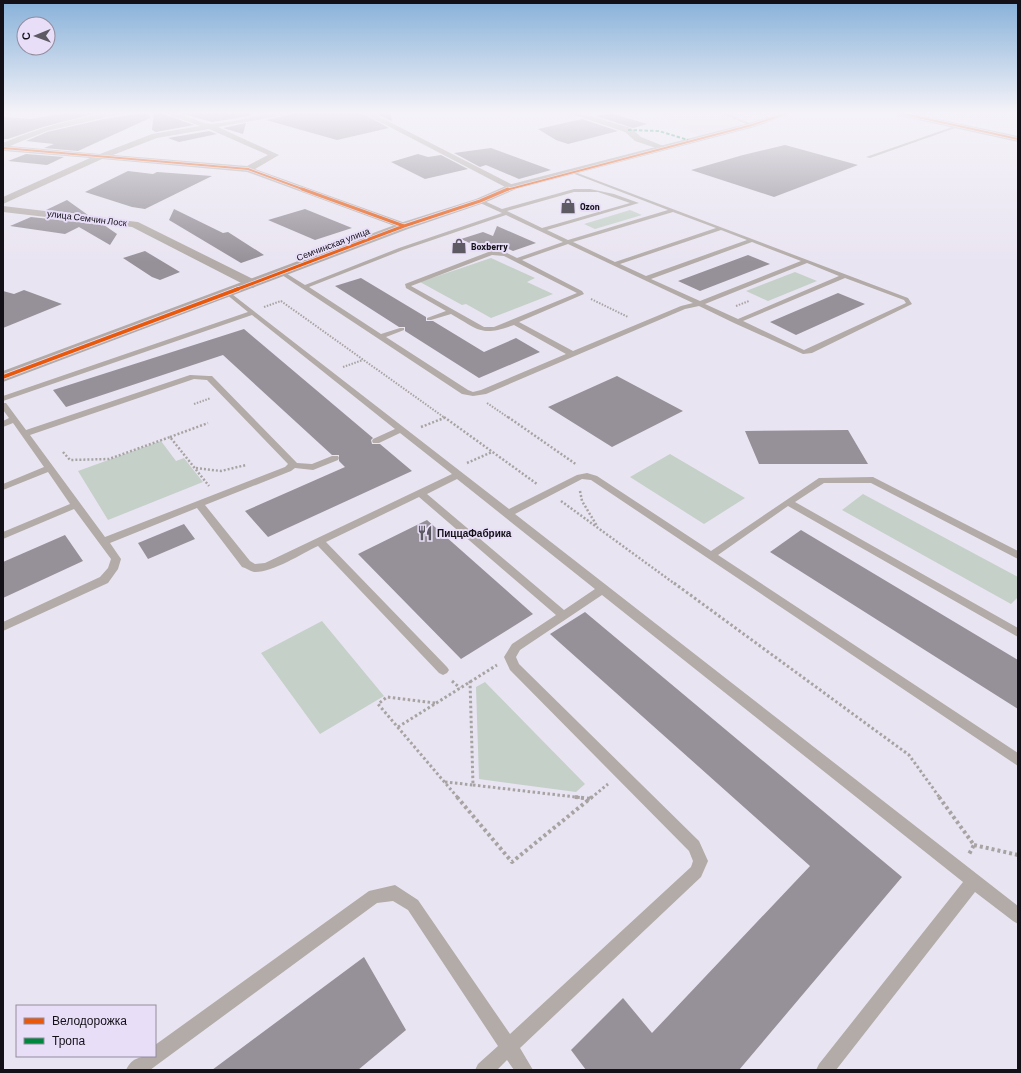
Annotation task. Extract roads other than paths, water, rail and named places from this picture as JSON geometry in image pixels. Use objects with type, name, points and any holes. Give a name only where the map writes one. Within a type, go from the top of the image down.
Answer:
[{"type":"street","points":[[3,201],[88,162]]},
{"type":"street","points":[[162,162],[248,169],[404,226]]},
{"type":"street","points":[[248,169],[262,162]]},
{"type":"street","points":[[463,162],[512,187]]},
{"type":"street","name":"Семчинская улица","points":[[3,377],[404,226],[480,200],[512,187],[609,162]]},
{"type":"street","name":"улица Семчин Лоск","points":[[3,209],[134,224],[253,284]]},
{"type":"lane","points":[[480,200],[797,350],[809,352],[909,304],[906,299],[574,172]]},
{"type":"lane","points":[[304,287],[422,241],[505,212],[585,190],[605,191],[636,203]]},
{"type":"lane","points":[[542,230],[648,200]]},
{"type":"lane","points":[[517,260],[568,242],[674,210]]},
{"type":"lane","points":[[614,264],[722,228]]},
{"type":"lane","points":[[645,279],[752,240]]},
{"type":"lane","points":[[491,254],[504,254],[517,260],[580,292],[581,294],[579,297],[514,322],[488,330],[408,287],[408,284],[491,254]]},
{"type":"lane","points":[[282,273],[465,392],[473,394],[483,392],[683,308],[699,304],[807,261]]},
{"type":"lane","points":[[736,322],[844,276]]},
{"type":"lane","points":[[228,293],[1018,916]]},
{"type":"lane","points":[[430,319],[452,311]]},
{"type":"lane","points":[[3,399],[251,312]]},
{"type":"lane","points":[[514,322],[572,354]]},
{"type":"lane","points":[[381,337],[402,329]]},
{"type":"lane","points":[[24,434],[193,377],[202,376],[209,378],[292,462],[293,466]]},
{"type":"lane","points":[[3,405],[116,559],[113,569],[104,580],[3,627]]},
{"type":"lane","points":[[3,424],[14,420]]},
{"type":"lane","points":[[376,441],[403,432]]},
{"type":"lane","points":[[103,542],[293,466],[313,466],[336,458]]},
{"type":"lane","points":[[3,487],[50,468]]},
{"type":"lane","points":[[199,504],[246,564],[254,568],[267,566],[320,541],[420,493],[455,473]]},
{"type":"lane","points":[[508,514],[580,477],[587,476],[594,478],[1018,760]]},
{"type":"lane","points":[[710,556],[822,480],[873,480],[1018,555]]},
{"type":"lane","points":[[420,493],[563,615]]},
{"type":"lane","points":[[788,502],[1018,633]]},
{"type":"lane","points":[[3,536],[76,505]]},
{"type":"lane","points":[[320,541],[442,670]]},
{"type":"lane","points":[[484,1070],[696,872],[701,861],[694,846],[514,667],[510,657],[516,647],[602,589]]},
{"type":"lane","points":[[825,1070],[974,882]]},
{"type":"lane","points":[[156,1055],[374,896],[395,894],[413,905],[524,1070]]},
{"type":"lane","points":[[135,1070],[154,1057]]},
{"type":"place","name":"Ozon","points":[[568,206]]},
{"type":"place","name":"Boxberry","points":[[459,246]]},
{"type":"place","name":"ПиццаФабрика","points":[[425,533]]}]
